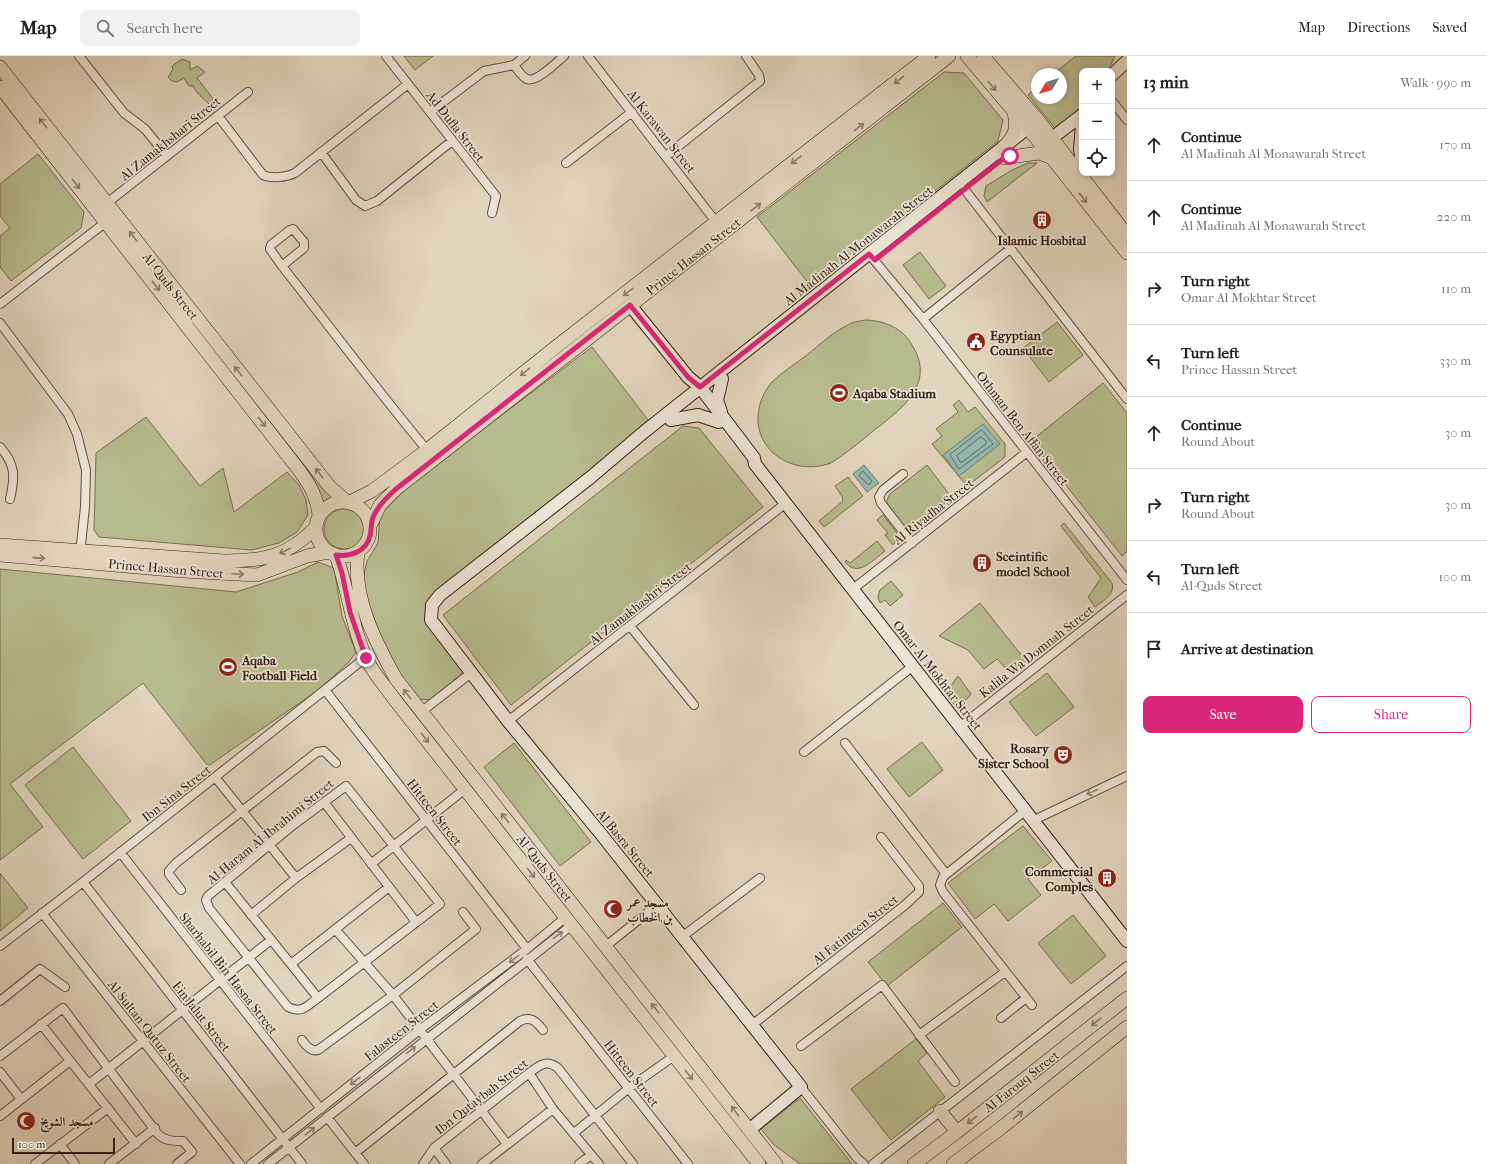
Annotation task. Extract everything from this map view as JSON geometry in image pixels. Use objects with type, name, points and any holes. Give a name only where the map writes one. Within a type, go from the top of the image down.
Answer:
[{"type":"main road","name":"Prince Hassan Street","points":[[348,501],[372,491],[562,350],[630,305],[929,56]]},
{"type":"main road","points":[[946,59],[959,61],[979,58]]},
{"type":"main road","points":[[979,58],[1014,111],[1052,138],[1127,235]]},
{"type":"main road","points":[[979,58],[1036,127],[1051,157],[1127,253]]},
{"type":"main road","name":"Prince Hassan Street","points":[[370,524],[380,505],[396,489],[716,222],[779,182],[946,59]]},
{"type":"main road","points":[[1115,72],[1127,61]]},
{"type":"main road","name":"Al-Quds Street","points":[[0,67],[106,222],[330,487],[338,496],[348,501]]},
{"type":"main road","name":"Al-Quds Street","points":[[0,87],[53,145]]},
{"type":"main road","points":[[1003,154],[1016,128],[1014,111]]},
{"type":"main road","points":[[1052,138],[1079,117]]},
{"type":"main road","name":"Al Madinah Al Monawarah Street","points":[[700,393],[1036,127]]},
{"type":"main road","points":[[1003,154],[1039,153],[1051,157]]},
{"type":"main road","name":"Al Madinah Al Monawarah Street","points":[[700,393],[722,379],[872,257],[964,190],[1003,154]]},
{"type":"main road","name":"Al-Quds Street","points":[[62,157],[107,203],[309,484],[318,506],[317,522]]},
{"type":"main road","points":[[1086,176],[1090,188]]},
{"type":"main road","name":"Omar Al Mokhtar Street","points":[[630,305],[721,420],[754,458],[755,464],[961,726],[1127,941]]},
{"type":"main road","points":[[671,420],[698,415],[721,420],[718,400],[722,379]]},
{"type":"main road","points":[[591,477],[609,466],[671,420],[700,393]]},
{"type":"main road","points":[[591,477],[624,448],[700,393]]},
{"type":"main road","name":"Al Basra Street","points":[[591,477],[440,595],[432,605],[431,620],[508,721],[683,936],[801,1087]]},
{"type":"main road","points":[[348,501],[363,510],[370,524],[370,537],[363,548],[351,555],[332,553],[318,539],[317,522],[330,505],[348,501]]},
{"type":"main road","name":"Prince Hassan Street","points":[[0,555],[257,561],[280,553],[302,542],[317,522]]},
{"type":"main road","name":"Prince Hassan Street","points":[[0,545],[183,571],[257,576],[307,556],[332,553]]},
{"type":"main road","name":"Al-Quds Street","points":[[358,552],[358,584],[365,611],[375,637],[396,680],[510,834],[516,853],[759,1164]]},
{"type":"main road","name":"Al-Quds Street","points":[[332,553],[342,573],[350,612],[366,658],[395,700],[465,789],[510,834],[525,843],[776,1164]]},
{"type":"main road","points":[[516,853],[517,845],[520,842],[525,843]]},
{"type":"main road","points":[[618,984],[627,983],[629,981],[629,976]]},
{"type":"main road","points":[[629,997],[629,993],[633,989],[638,988],[641,991]]},
{"type":"main road","name":"Al-Farouq Street","points":[[914,1164],[958,1132],[1127,998]]},
{"type":"main road","name":"Al-Farouq Street","points":[[953,1164],[1001,1128],[1127,1027]]},
{"type":"main road","points":[[749,1130],[801,1087]]},
{"type":"main road","points":[[940,1111],[958,1132]]},
{"type":"street","points":[[79,56],[124,113],[145,129],[167,156]]},
{"type":"street","name":"Ad Dufla Street","points":[[386,56],[496,196],[492,214]]},
{"type":"street","points":[[430,112],[484,71],[514,65],[525,56]]},
{"type":"street","points":[[514,65],[525,78],[531,80],[537,78],[564,56]]},
{"type":"street","name":"Al Karawan Street","points":[[588,56],[716,222]]},
{"type":"street","points":[[666,156],[760,81],[759,75],[746,56]]},
{"type":"street","points":[[218,116],[266,177],[292,174],[408,84]]},
{"type":"street","name":"Al Zamakhshari Street","points":[[107,203],[248,92]]},
{"type":"street","points":[[1114,104],[1127,120]]},
{"type":"street","points":[[566,163],[632,112]]},
{"type":"street","points":[[321,152],[360,204],[365,206],[377,201],[452,141]]},
{"type":"street","points":[[964,190],[1127,399]]},
{"type":"street","points":[[0,304],[106,222]]},
{"type":"street","points":[[282,266],[304,248],[304,242],[293,229],[271,245],[270,249],[282,266],[427,450]]},
{"type":"street","points":[[923,319],[1010,249]]},
{"type":"street","name":"Othman Ben Affan Street","points":[[872,257],[923,319],[1127,580]]},
{"type":"street","points":[[0,323],[68,414],[77,434],[86,470],[85,507],[80,556]]},
{"type":"street","points":[[0,447],[9,458],[14,470],[10,499]]},
{"type":"street","name":"Al Riyadha Street","points":[[854,589],[1027,452]]},
{"type":"street","points":[[903,474],[882,490],[879,497],[881,503],[912,543]]},
{"type":"street","name":"Al Zamakhashri Street","points":[[508,721],[786,503]]},
{"type":"street","name":"Kalila Wa Domnah Street","points":[[961,726],[1127,594]]},
{"type":"street","points":[[630,626],[694,705]]},
{"type":"street","name":"Ibn Sina Street","points":[[0,946],[366,658]]},
{"type":"street","points":[[804,752],[914,666]]},
{"type":"street","points":[[421,712],[471,673]]},
{"type":"street","name":"Hitteen Street","points":[[324,690],[527,949]]},
{"type":"street","points":[[845,743],[946,874]]},
{"type":"street","points":[[180,890],[170,878],[169,870],[171,868],[244,812],[317,752],[324,751],[336,763]]},
{"type":"street","points":[[1034,820],[1127,776]]},
{"type":"street","points":[[215,777],[296,878]]},
{"type":"street","name":"Al-Haram Al-Ibrahimi Street","points":[[249,959],[209,908],[206,900],[208,896],[269,845],[346,786],[440,904],[416,922]]},
{"type":"street","points":[[371,864],[465,789]]},
{"type":"street","points":[[249,959],[288,1007],[298,1011],[318,998],[416,922],[324,802]]},
{"type":"street","points":[[1026,810],[946,874],[940,880],[940,885],[943,892],[1032,1005]]},
{"type":"street","name":"Al Fatimeen Street","points":[[752,1025],[905,906],[919,892],[918,886],[881,837]]},
{"type":"street","points":[[251,915],[296,878],[351,838]]},
{"type":"street","name":"Sharhabil Bin Hasna Street","points":[[120,852],[320,1109]]},
{"type":"street","points":[[683,936],[760,878]]},
{"type":"street","name":"Ein Jalut Street","points":[[83,882],[302,1164]]},
{"type":"street","points":[[225,882],[318,998]]},
{"type":"street","points":[[290,964],[389,887]]},
{"type":"street","points":[[606,946],[657,905]]},
{"type":"street","points":[[302,1040],[308,1048],[314,1051],[318,1050],[393,996],[476,929],[463,912]]},
{"type":"street","name":"Al-Sultan Qutuz Street","points":[[42,913],[240,1164]]},
{"type":"street","name":"Falasteen Street","points":[[251,1164],[418,1031],[527,949],[569,921]]},
{"type":"street","name":"Falasteen Street","points":[[268,1164],[527,959],[569,921]]},
{"type":"street","points":[[335,929],[393,996],[480,1112],[507,1144]]},
{"type":"street","points":[[89,1084],[220,982],[271,940]]},
{"type":"street","name":"Hitteen Street","points":[[527,959],[688,1164]]},
{"type":"street","points":[[873,1164],[1127,966]]},
{"type":"street","points":[[0,1001],[40,969],[65,987]]},
{"type":"street","points":[[919,1035],[1005,972]]},
{"type":"street","points":[[801,1046],[882,985],[955,1082]]},
{"type":"street","points":[[1001,1018],[1026,998]]},
{"type":"street","points":[[0,1056],[63,1008],[155,1128],[161,1138],[172,1141],[183,1141],[192,1152],[177,1164]]},
{"type":"street","points":[[355,1152],[520,1021],[527,1018],[531,1019],[537,1022],[543,1030]]},
{"type":"street","points":[[41,1024],[136,1144]]},
{"type":"street","points":[[574,1133],[629,1088],[674,1056]]},
{"type":"street","points":[[0,1116],[70,1060]]},
{"type":"street","name":"Ibn Qutaybah Street","points":[[423,1164],[434,1148],[543,1063],[554,1065],[633,1164]]},
{"type":"street","points":[[0,1072],[21,1099]]},
{"type":"street","points":[[529,1073],[552,1109],[599,1164]]},
{"type":"street","points":[[801,1087],[857,1158],[864,1164]]},
{"type":"street","points":[[35,1164],[108,1108]]},
{"type":"street","points":[[482,1164],[552,1109]]},
{"type":"street","points":[[327,1117],[364,1164]]},
{"type":"street","points":[[109,1164],[155,1128]]},
{"type":"street","points":[[60,1144],[75,1164]]},
{"type":"street","points":[[434,1148],[446,1164]]},
{"type":"street","points":[[579,1164],[591,1155]]},
{"type":"green space","points":[[404,56],[433,56],[415,70]]},
{"type":"green space","points":[[1076,56],[1115,56],[1109,68],[1079,68],[1079,112],[1070,123],[1055,128],[1035,104],[1067,104],[1067,68],[1061,68]]},
{"type":"green space","points":[[182,59],[190,62],[190,70],[197,66],[205,72],[197,78],[215,101],[209,104],[194,89],[193,86],[189,86],[184,78],[177,82],[172,81],[168,77],[173,69],[172,66]]},
{"type":"green space","points":[[944,72],[964,73],[1003,120],[998,141],[812,288],[757,217]]},
{"type":"green space","points":[[38,154],[84,212],[81,228],[11,281],[0,267],[0,236],[10,228],[0,216],[0,184]]},
{"type":"green space","points":[[1028,163],[1037,163],[987,202],[984,196],[986,186],[1012,170]]},
{"type":"green space","points":[[920,252],[946,286],[929,299],[903,265]]},
{"type":"green space","name":"Aqaba Stadium","points":[[866,320],[893,326],[908,339],[912,345],[919,359],[920,372],[918,384],[912,395],[894,415],[831,463],[816,466],[801,466],[787,462],[775,454],[766,444],[760,432],[758,417],[761,401],[765,392],[771,383],[780,375],[831,336],[851,324]]},
{"type":"green space","points":[[1057,322],[1083,355],[1049,382],[1023,348]]},
{"type":"green space","points":[[205,341],[228,368],[238,377],[334,496],[323,504]]},
{"type":"green space","points":[[592,347],[652,425],[431,602],[429,620],[464,672],[430,700],[419,699],[404,680],[387,653],[369,605],[363,579],[367,561],[378,543],[380,515],[390,499]]},
{"type":"green space","points":[[1103,383],[1127,413],[1127,552],[1122,556],[1031,441]]},
{"type":"green space","points":[[959,400],[968,412],[975,407],[1005,444],[1005,457],[970,484],[966,485],[932,444],[942,436],[936,429],[958,412],[953,405]]},
{"type":"green space","points":[[146,417],[200,486],[223,468],[234,512],[287,472],[299,485],[306,500],[308,515],[297,532],[279,543],[252,550],[99,537],[94,530],[96,453]]},
{"type":"green space","points":[[683,426],[699,428],[763,507],[511,705],[443,615]]},
{"type":"green space","points":[[927,465],[952,498],[912,529],[908,528],[895,515],[887,503],[887,500],[890,494]]},
{"type":"green space","points":[[848,477],[863,496],[824,527],[819,521],[843,501],[842,496],[835,486]]},
{"type":"green space","points":[[348,509],[355,512],[361,518],[364,529],[363,537],[355,546],[348,549],[340,549],[333,546],[325,537],[324,525],[327,518],[336,510]]},
{"type":"green space","points":[[883,515],[897,533],[896,541],[893,545],[885,535],[888,533],[877,520]]},
{"type":"green space","points":[[1064,523],[1112,583],[1112,591],[1110,594],[1095,607],[1088,597],[1101,578],[1061,526]]},
{"type":"green space","points":[[877,541],[885,551],[870,563],[860,568],[855,568],[845,562],[846,560],[850,563]]},
{"type":"green space","points":[[318,562],[334,568],[342,616],[356,652],[349,662],[317,691],[208,766],[143,683],[10,784],[43,827],[0,860],[0,569],[236,592],[298,572]]},
{"type":"green space","points":[[891,581],[903,595],[890,606],[885,600],[880,603],[878,597],[880,590]]},
{"type":"green space","points":[[980,603],[1026,661],[1011,674],[997,659],[984,669],[968,650],[939,636]]},
{"type":"green space","points":[[1047,673],[1074,707],[1036,736],[1009,702]]},
{"type":"green space","points":[[958,676],[971,694],[958,709],[945,694]]},
{"type":"green space","points":[[922,742],[943,770],[909,797],[887,769]]},
{"type":"green space","points":[[514,743],[591,842],[560,866],[484,767]]},
{"type":"green space","points":[[73,747],[131,821],[83,859],[25,785]]},
{"type":"green space","points":[[1023,826],[1052,861],[1028,879],[1041,895],[1008,921],[994,904],[975,919],[948,883]]},
{"type":"green space","points":[[0,873],[28,908],[0,931]]},
{"type":"green space","points":[[943,903],[962,927],[887,986],[868,962]]},
{"type":"green space","points":[[1073,915],[1106,956],[1071,984],[1038,943]]},
{"type":"green space","points":[[916,1039],[927,1053],[918,1061],[945,1097],[891,1140],[851,1089]]},
{"type":"green space","points":[[800,1098],[852,1164],[800,1164],[773,1144],[761,1129]]},
{"type":"water","points":[[983,424],[1000,444],[959,476],[943,455]]},
{"type":"water","points":[[864,465],[879,483],[867,492],[853,474]]},
{"type":"place","name":"Islamic Hosbital","points":[[1042,220]]},
{"type":"place","name":"Egyptian Counsulate","points":[[976,342]]},
{"type":"place","name":"Aqaba Stadium","points":[[839,393]]},
{"type":"place","name":"Sceintific model School","points":[[982,563]]},
{"type":"place","name":"Aqaba Football Field","points":[[228,667]]},
{"type":"place","name":"Rosary Sister School","points":[[1063,755]]},
{"type":"place","name":"Commercial Comples","points":[[1107,878]]},
{"type":"place","name":"مسجد عمر بن الخطاب","points":[[613,909]]},
{"type":"place","name":"مسجد الشويخ","points":[[26,1121]]},
{"type":"route","points":[[366,658],[350,612],[342,573],[336,555],[351,555],[363,548],[370,537],[370,524],[374,514],[386,498],[565,355],[630,305],[688,377],[700,387],[869,254],[875,260],[1004,158],[1010,156]]}]
